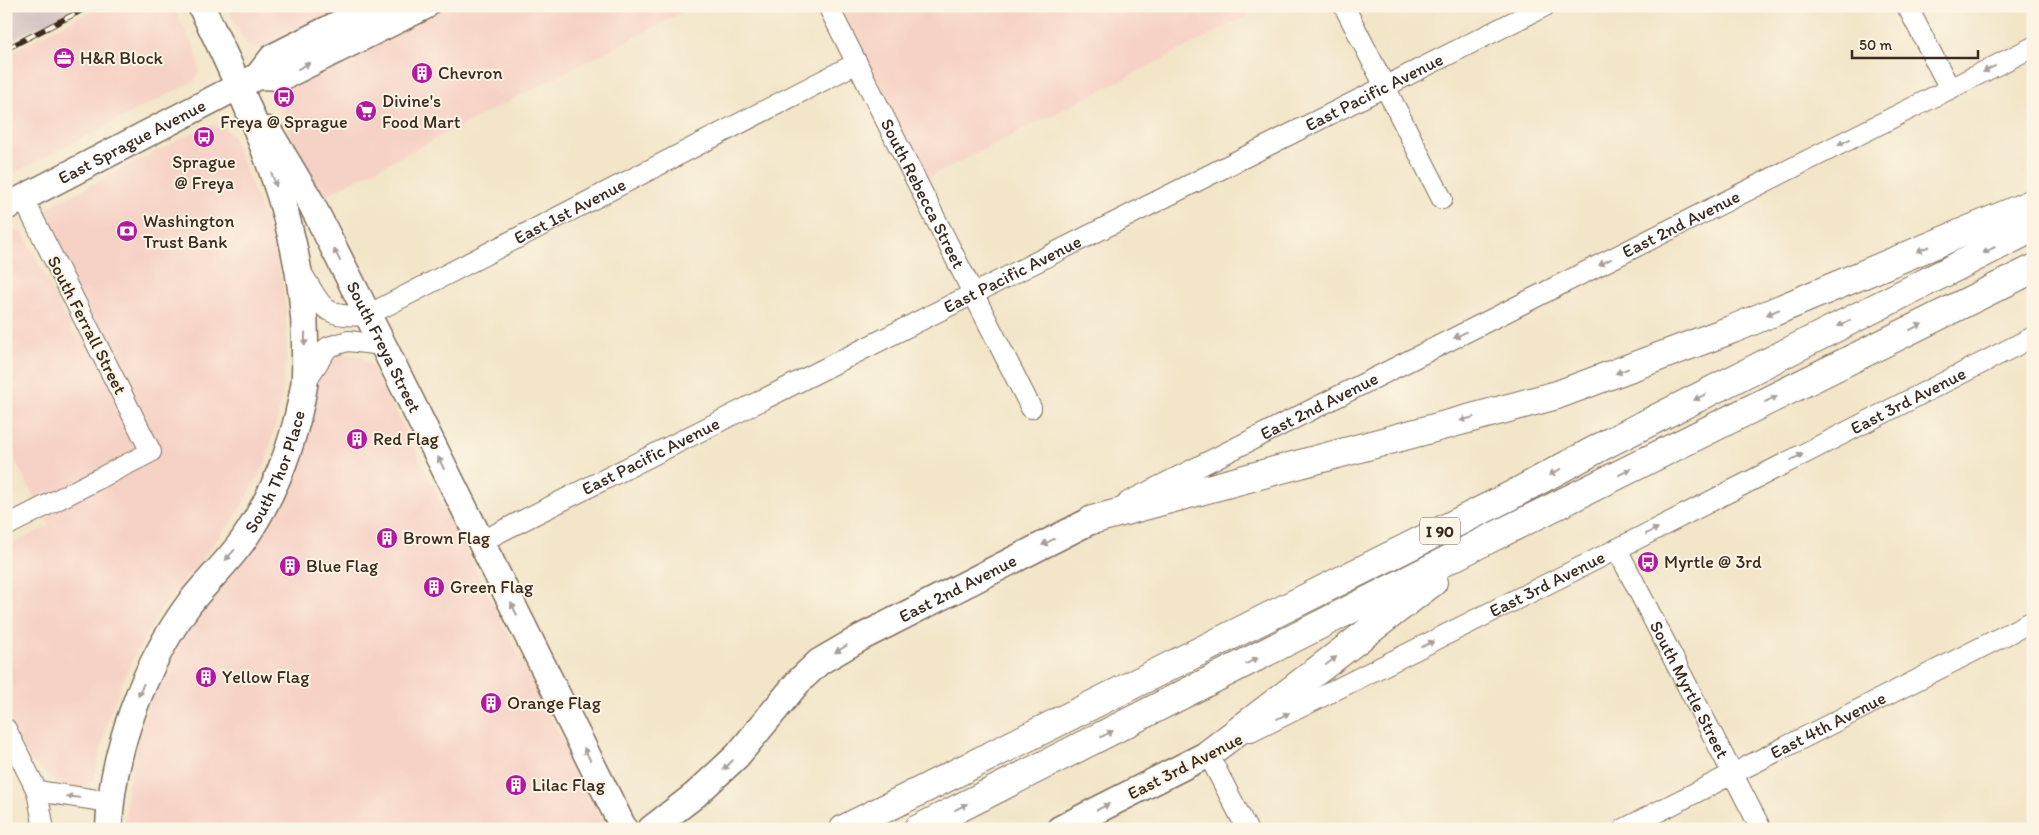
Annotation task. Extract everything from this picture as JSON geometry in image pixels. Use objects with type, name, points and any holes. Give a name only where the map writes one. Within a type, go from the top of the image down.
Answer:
[{"type":"highway","points":[[1092,520],[1557,395],[1733,329],[2033,203]]},
{"type":"highway","name":"I 90","points":[[844,829],[1501,501],[1608,443],[2033,228]]},
{"type":"highway","name":"I 90","points":[[918,829],[1488,540],[2033,268]]},
{"type":"highway","points":[[1208,754],[1488,540]]},
{"type":"main road","points":[[202,6],[249,81]]},
{"type":"main road","name":"East Sprague Avenue","points":[[15,202],[249,81],[273,57],[374,6]]},
{"type":"main road","name":"East Sprague Avenue","points":[[249,81],[282,77],[425,6]]},
{"type":"main road","name":"South Thor Place","points":[[109,829],[110,802],[119,759],[135,705],[148,673],[188,605],[242,541],[264,508],[294,435],[304,384],[306,325],[297,266],[284,209],[249,81]]},
{"type":"main road","name":"South Freya Street","points":[[249,81],[368,315],[624,829]]},
{"type":"main road","name":"East 2nd Avenue","points":[[651,829],[703,788],[737,756],[798,682],[819,662],[862,637],[1092,520]]},
{"type":"main road","name":"East 3rd Avenue","points":[[1060,829],[1208,754]]},
{"type":"street","name":"South Rebecca Street","points":[[828,6],[1031,408]]},
{"type":"street","points":[[1344,6],[1442,199]]},
{"type":"street","name":"East Pacific Avenue","points":[[480,542],[1545,6]]},
{"type":"street","points":[[1907,6],[1950,88]]},
{"type":"street","name":"East 2nd Avenue","points":[[1092,520],[2033,47]]},
{"type":"street","name":"East 1st Avenue","points":[[297,266],[325,310],[347,317],[368,315],[857,63]]},
{"type":"street","name":"South Ferrall Street","points":[[6,526],[151,452],[15,202]]},
{"type":"street","name":"East 3rd Avenue","points":[[1208,754],[1618,549],[2033,337]]},
{"type":"street","points":[[304,384],[328,347],[348,342],[383,345]]},
{"type":"street","name":"South Myrtle Street","points":[[1618,549],[1761,829]]},
{"type":"street","name":"East 4th Avenue","points":[[1624,829],[2033,621]]},
{"type":"street","points":[[6,729],[37,791],[44,829]]},
{"type":"street","points":[[1208,754],[1247,829]]},
{"type":"street","points":[[37,791],[110,802]]},
{"type":"shaded area","points":[[6,6],[80,6],[6,43]]},
{"type":"shaded area","points":[[101,6],[173,6],[196,51],[199,72],[194,81],[6,177],[6,54]]},
{"type":"shaded area","points":[[226,6],[344,6],[264,47],[256,48],[248,45],[242,37]]},
{"type":"shaded area","points":[[444,6],[695,6],[320,198],[278,107],[278,97],[282,90]]},
{"type":"shaded area","points":[[840,6],[1267,6],[926,179]]},
{"type":"shaded area","points":[[215,125],[225,128],[232,135],[274,245],[285,297],[287,351],[280,407],[265,465],[235,517],[162,608],[129,665],[109,717],[95,775],[91,782],[82,788],[62,787],[30,761],[6,714],[6,547],[49,526],[6,442],[6,228],[15,229],[23,233],[75,336],[95,325],[44,225],[44,213],[50,206],[206,126]]},
{"type":"shaded area","points":[[341,354],[353,354],[363,358],[373,367],[605,825],[604,829],[125,829],[127,791],[136,742],[149,704],[187,628],[257,543],[284,497],[302,451],[317,374],[329,360]]},
{"type":"railway","points":[[6,49],[90,6]]},
{"type":"place","name":"H&R Block","points":[[64,58]]},
{"type":"place","name":"Chevron","points":[[422,73]]},
{"type":"place","name":"Freya @ Sprague","points":[[284,97]]},
{"type":"place","name":"Divine's Food Mart","points":[[366,111]]},
{"type":"place","name":"Sprague @ Freya","points":[[204,137]]},
{"type":"place","name":"Washington Trust Bank","points":[[127,231]]},
{"type":"place","name":"Red Flag","points":[[357,439]]},
{"type":"place","name":"Brown Flag","points":[[387,538]]},
{"type":"place","name":"Myrtle @ 3rd","points":[[1648,562]]},
{"type":"place","name":"Blue Flag","points":[[290,566]]},
{"type":"place","name":"Green Flag","points":[[434,587]]},
{"type":"place","name":"Yellow Flag","points":[[206,677]]},
{"type":"place","name":"Orange Flag","points":[[491,703]]},
{"type":"place","name":"Lilac Flag","points":[[516,785]]}]
